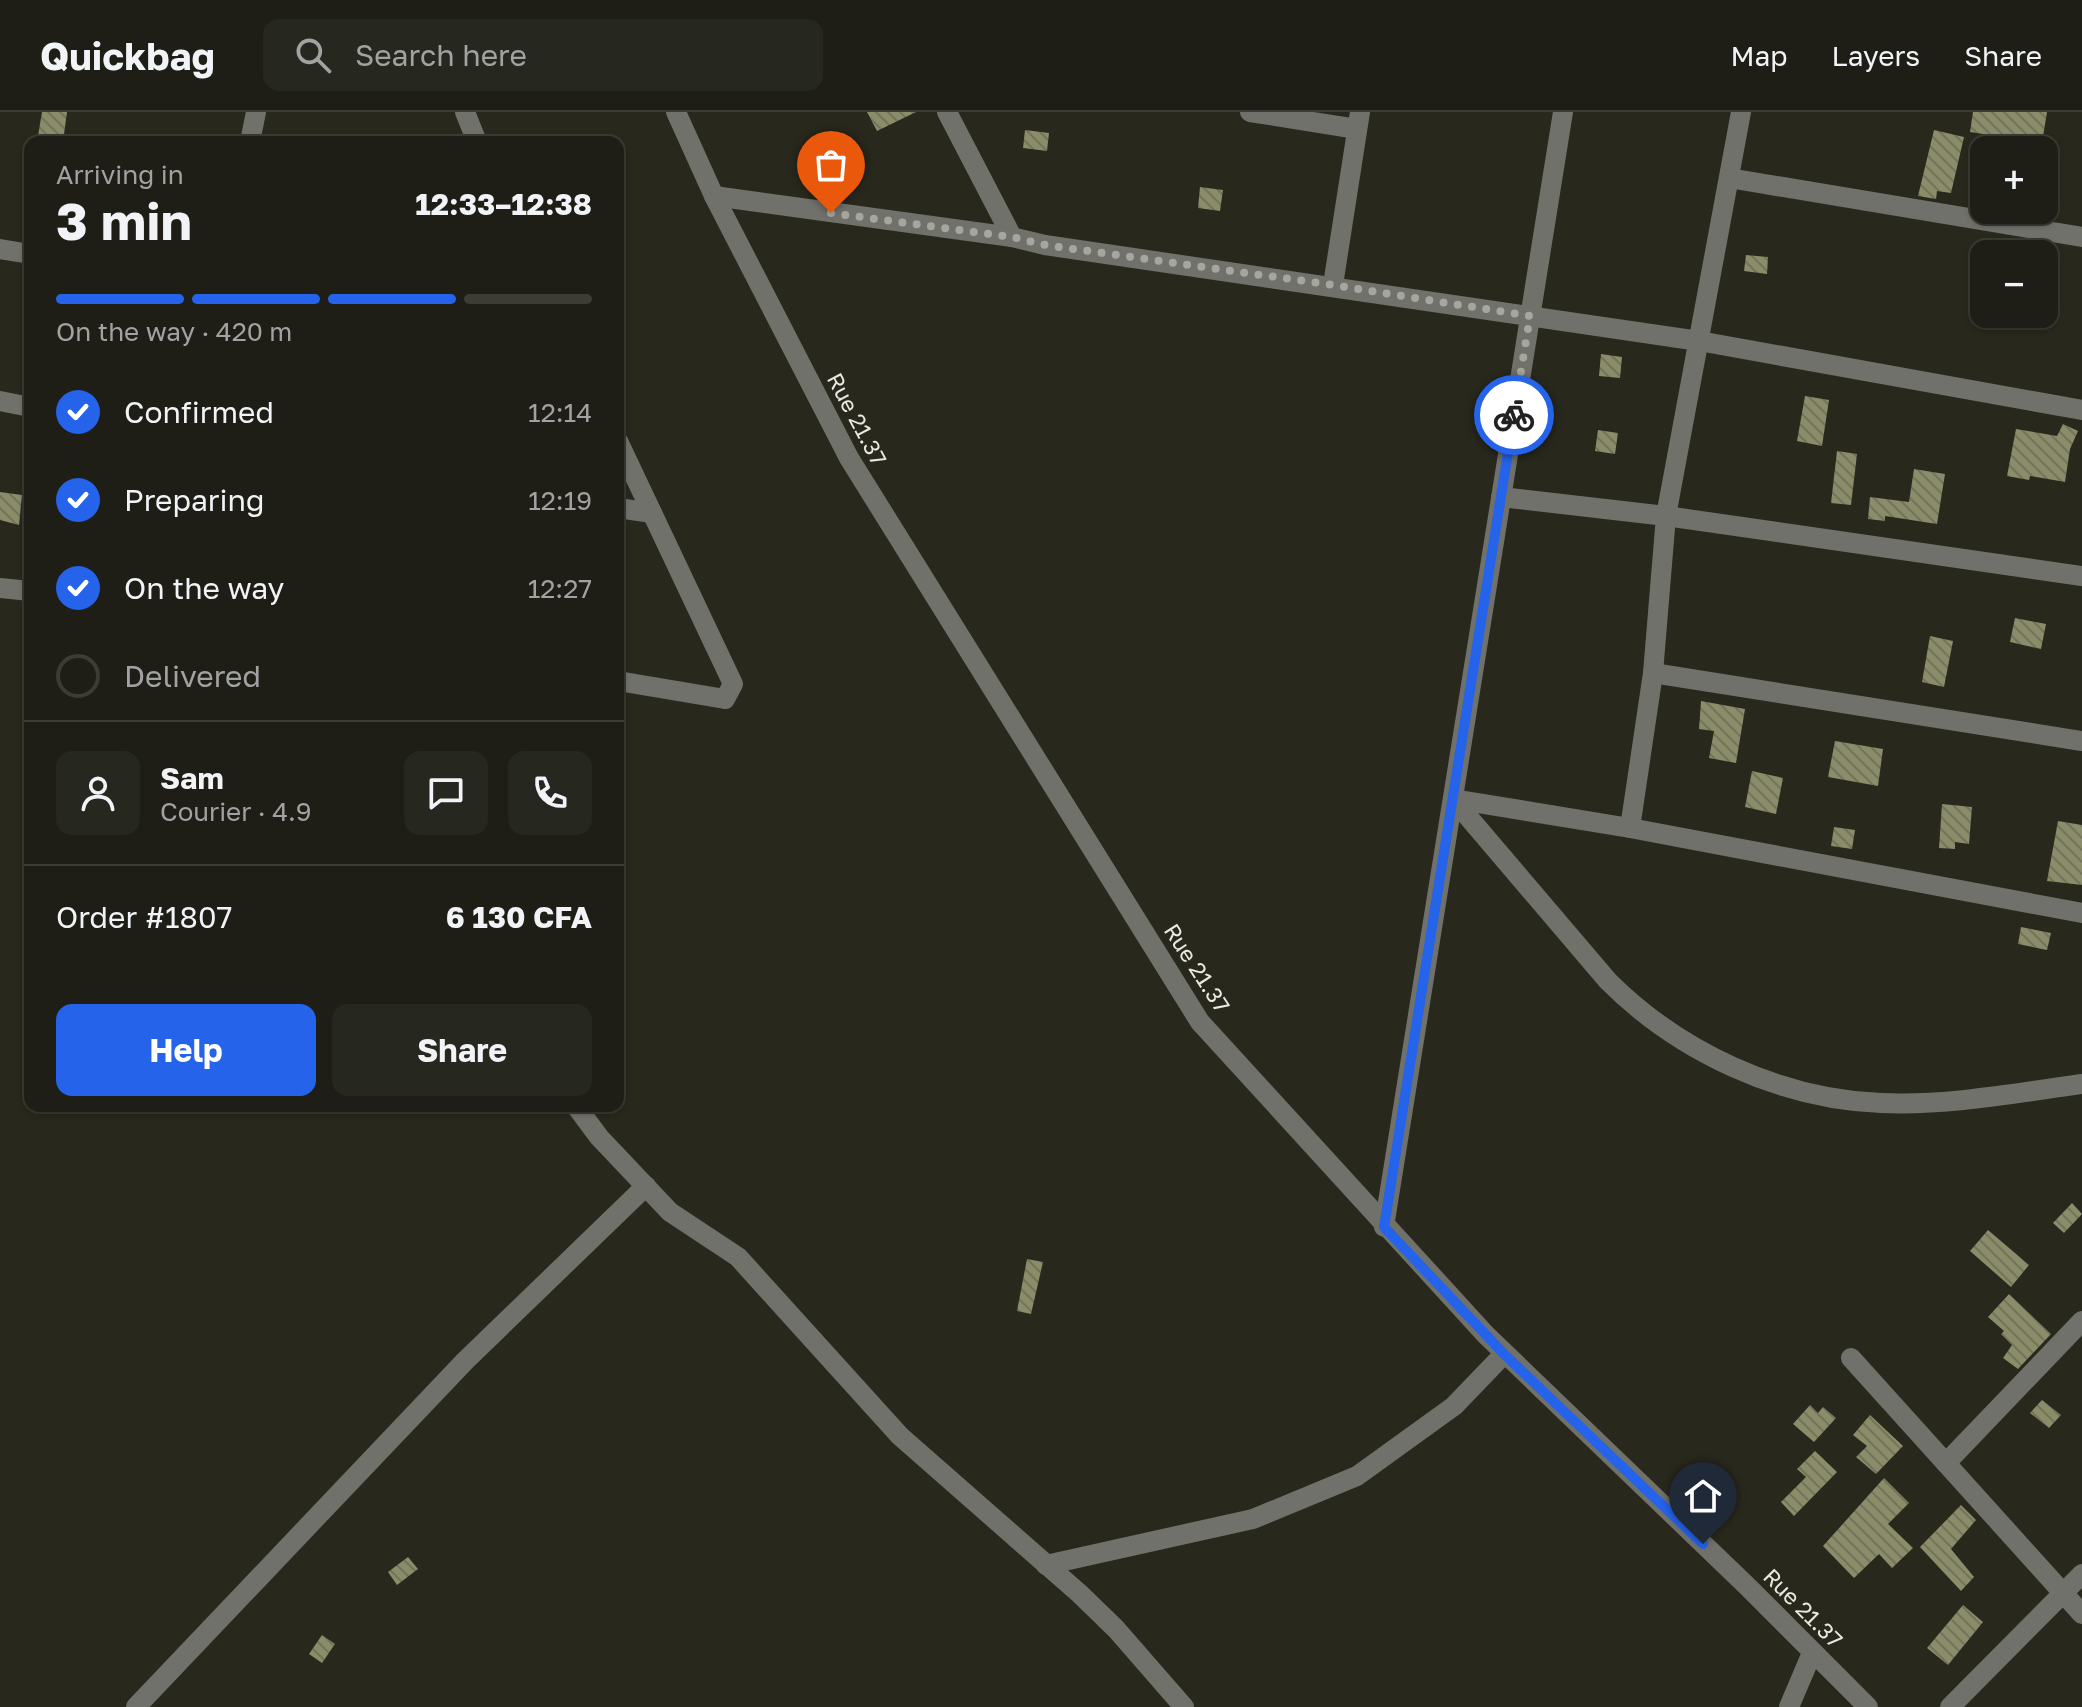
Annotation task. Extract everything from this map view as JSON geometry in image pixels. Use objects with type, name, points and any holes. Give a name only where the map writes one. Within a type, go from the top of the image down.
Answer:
[{"type":"street","points":[[251,136],[256,112]]},
{"type":"street","points":[[465,112],[475,136]]},
{"type":"street","name":"Rue 21.37","points":[[676,112],[714,196],[849,458],[1200,1022],[1384,1227],[1504,1354],[1747,1586],[1868,1707]]},
{"type":"street","points":[[947,112],[1012,237]]},
{"type":"street","points":[[1250,112],[1358,120],[1333,285]]},
{"type":"street","points":[[1384,1227],[1563,112]]},
{"type":"street","points":[[1630,828],[1653,673],[1666,516],[1741,112]]},
{"type":"street","points":[[1729,178],[2082,237]]},
{"type":"street","points":[[714,196],[1012,237],[1061,247],[1699,341],[2082,410]]},
{"type":"street","points":[[0,249],[24,253]]},
{"type":"street","points":[[0,401],[24,406]]},
{"type":"street","points":[[624,454],[733,684],[725,699],[624,682]]},
{"type":"street","points":[[1501,497],[1666,516],[2082,576]]},
{"type":"street","points":[[624,509],[652,513]]},
{"type":"street","points":[[0,588],[24,590]]},
{"type":"street","points":[[1653,673],[2082,741]]},
{"type":"street","points":[[1453,799],[1630,828],[2082,913]]},
{"type":"street","points":[[1453,799],[1608,981],[1635,1008],[1675,1036],[1729,1064],[1807,1094],[1881,1103],[1979,1099],[2082,1084]]},
{"type":"street","points":[[580,1112],[599,1137],[670,1212],[738,1257],[900,1436],[1080,1594],[1116,1629],[1184,1707]]},
{"type":"street","points":[[136,1707],[465,1361],[646,1186]]},
{"type":"street","points":[[1946,1463],[2082,1321]]},
{"type":"street","points":[[1046,1565],[1253,1519],[1357,1476],[1454,1406],[1504,1354]]},
{"type":"street","points":[[1851,1358],[2082,1614]]},
{"type":"street","points":[[1950,1707],[2082,1574]]},
{"type":"street","points":[[1789,1707],[1812,1653]]},
{"type":"building","points":[[42,112],[67,112],[64,136],[38,136]]},
{"type":"building","points":[[867,112],[916,112],[877,131]]},
{"type":"building","points":[[1973,112],[2047,112],[2043,136],[1996,136],[1970,132]]},
{"type":"building","points":[[1025,130],[1049,133],[1047,151],[1023,148]]},
{"type":"building","points":[[1934,130],[1964,137],[1951,193],[1937,191],[1936,199],[1918,196]]},
{"type":"building","points":[[1200,187],[1223,190],[1220,211],[1198,208]]},
{"type":"building","points":[[1746,255],[1768,257],[1767,274],[1744,271]]},
{"type":"building","points":[[1601,354],[1622,357],[1620,378],[1599,376]]},
{"type":"building","points":[[1805,396],[1829,400],[1822,446],[1797,441]]},
{"type":"building","points":[[2063,424],[2078,431],[2070,449],[2065,482],[2007,476],[2016,429],[2057,436]]},
{"type":"building","points":[[1598,430],[1618,433],[1615,454],[1595,451]]},
{"type":"building","points":[[1837,451],[1857,454],[1851,505],[1831,503]]},
{"type":"building","points":[[1914,469],[1945,474],[1937,524],[1885,516],[1885,521],[1868,519],[1870,497],[1909,502]]},
{"type":"building","points":[[0,492],[22,495],[19,525],[0,520]]},
{"type":"building","points":[[2015,618],[2046,624],[2041,649],[2010,642]]},
{"type":"building","points":[[1930,636],[1953,641],[1944,687],[1922,682]]},
{"type":"building","points":[[1701,701],[1745,709],[1736,763],[1709,758],[1714,731],[1699,729]]},
{"type":"building","points":[[1835,741],[1883,749],[1878,786],[1828,777]]},
{"type":"building","points":[[1752,771],[1783,778],[1776,814],[1745,807]]},
{"type":"building","points":[[1942,804],[1972,807],[1969,844],[1955,842],[1955,849],[1939,848]]},
{"type":"building","points":[[2058,821],[2082,825],[2082,885],[2047,881]]},
{"type":"building","points":[[1834,827],[1855,830],[1852,849],[1831,846]]},
{"type":"building","points":[[2021,927],[2051,933],[2047,950],[2018,944]]},
{"type":"building","points":[[2072,1203],[2082,1214],[2064,1233],[2053,1223]]},
{"type":"building","points":[[1988,1230],[2029,1265],[2011,1287],[1970,1251]]},
{"type":"building","points":[[1027,1259],[1043,1262],[1031,1314],[1017,1311]]},
{"type":"building","points":[[2009,1294],[2051,1334],[2018,1369],[2003,1358],[2012,1345],[2001,1334],[2004,1331],[1988,1317]]},
{"type":"building","points":[[2042,1400],[2061,1415],[2049,1428],[2030,1413]]},
{"type":"building","points":[[1810,1405],[1818,1413],[1823,1407],[1836,1418],[1814,1442],[1793,1424]]},
{"type":"building","points":[[1870,1415],[1903,1446],[1876,1474],[1856,1457],[1867,1446],[1853,1435]]},
{"type":"building","points":[[1815,1451],[1837,1472],[1794,1516],[1781,1502],[1806,1477],[1797,1469]]},
{"type":"building","points":[[1884,1478],[1909,1503],[1888,1524],[1913,1548],[1892,1568],[1879,1554],[1854,1578],[1823,1546]]},
{"type":"building","points":[[1961,1505],[1976,1520],[1951,1549],[1974,1577],[1961,1591],[1920,1547]]},
{"type":"building","points":[[408,1557],[418,1569],[397,1585],[388,1572]]},
{"type":"building","points":[[1963,1605],[1983,1622],[1948,1665],[1927,1648]]},
{"type":"building","points":[[322,1635],[335,1644],[322,1663],[309,1654]]},
{"type":"way so far","points":[[831,213],[1012,237],[1045,245],[1530,316],[1514,415]]},
{"type":"route","points":[[1514,415],[1384,1227],[1504,1354],[1703,1544]]}]
